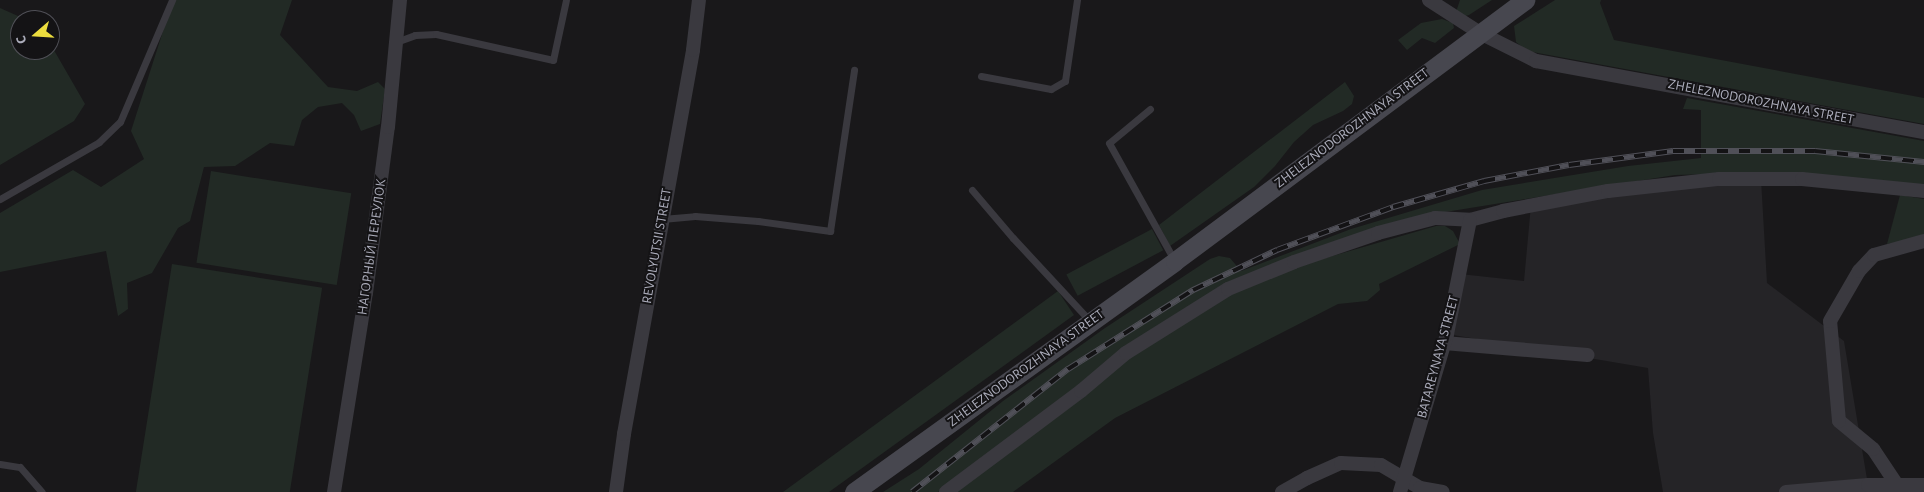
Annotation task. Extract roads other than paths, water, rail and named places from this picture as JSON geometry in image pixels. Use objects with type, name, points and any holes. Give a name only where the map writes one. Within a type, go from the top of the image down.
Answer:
[{"type":"main road","points":[[1480,34],[1509,8],[1525,0]]},
{"type":"main road","name":"ZHELEZNODOROZHNAYA STREET","points":[[854,492],[1175,261],[1480,34]]},
{"type":"street","name":"НАГОРНЫЙ ПЕРЕУЛОК","points":[[334,492],[367,284],[388,127],[400,0]]},
{"type":"street","name":"REVOLYUTSII STREET","points":[[616,492],[624,434],[700,0]]},
{"type":"street","points":[[1429,0],[1480,34]]},
{"type":"street","name":"ZHELEZNODOROZHNAYA STREET","points":[[1480,34],[1536,61],[1924,132]]},
{"type":"street","points":[[946,492],[1081,391],[1126,353],[1228,289],[1294,262],[1378,233],[1435,218],[1470,220],[1503,211],[1608,191],[1719,178],[1802,178],[1924,192]]},
{"type":"street","name":"BATAREYNAYA STREET","points":[[1400,492],[1444,343],[1470,220]]},
{"type":"street","points":[[1897,485],[1873,449],[1838,421],[1830,321],[1859,271],[1874,255],[1924,241]]},
{"type":"street","points":[[1444,343],[1588,355]]},
{"type":"street","points":[[1282,492],[1307,478],[1341,463],[1381,465],[1420,488],[1443,492]]},
{"type":"street","points":[[1786,492],[1924,485]]},
{"type":"lane","points":[[0,199],[99,142],[120,122],[172,0]]},
{"type":"lane","points":[[396,42],[415,35],[436,34],[553,60],[566,0]]},
{"type":"lane","points":[[981,76],[1050,89],[1065,81],[1077,0]]},
{"type":"lane","points":[[662,219],[695,216],[758,221],[830,231],[854,70]]},
{"type":"lane","points":[[1150,109],[1109,143],[1175,261]]},
{"type":"lane","points":[[972,190],[1013,238],[1090,321]]},
{"type":"lane","points":[[0,464],[20,467],[42,492]]},
{"type":"railway","points":[[912,492],[1068,369],[1193,290],[1277,250],[1393,207],[1484,181],[1569,165],[1673,151],[1815,151],[1924,162]]}]
